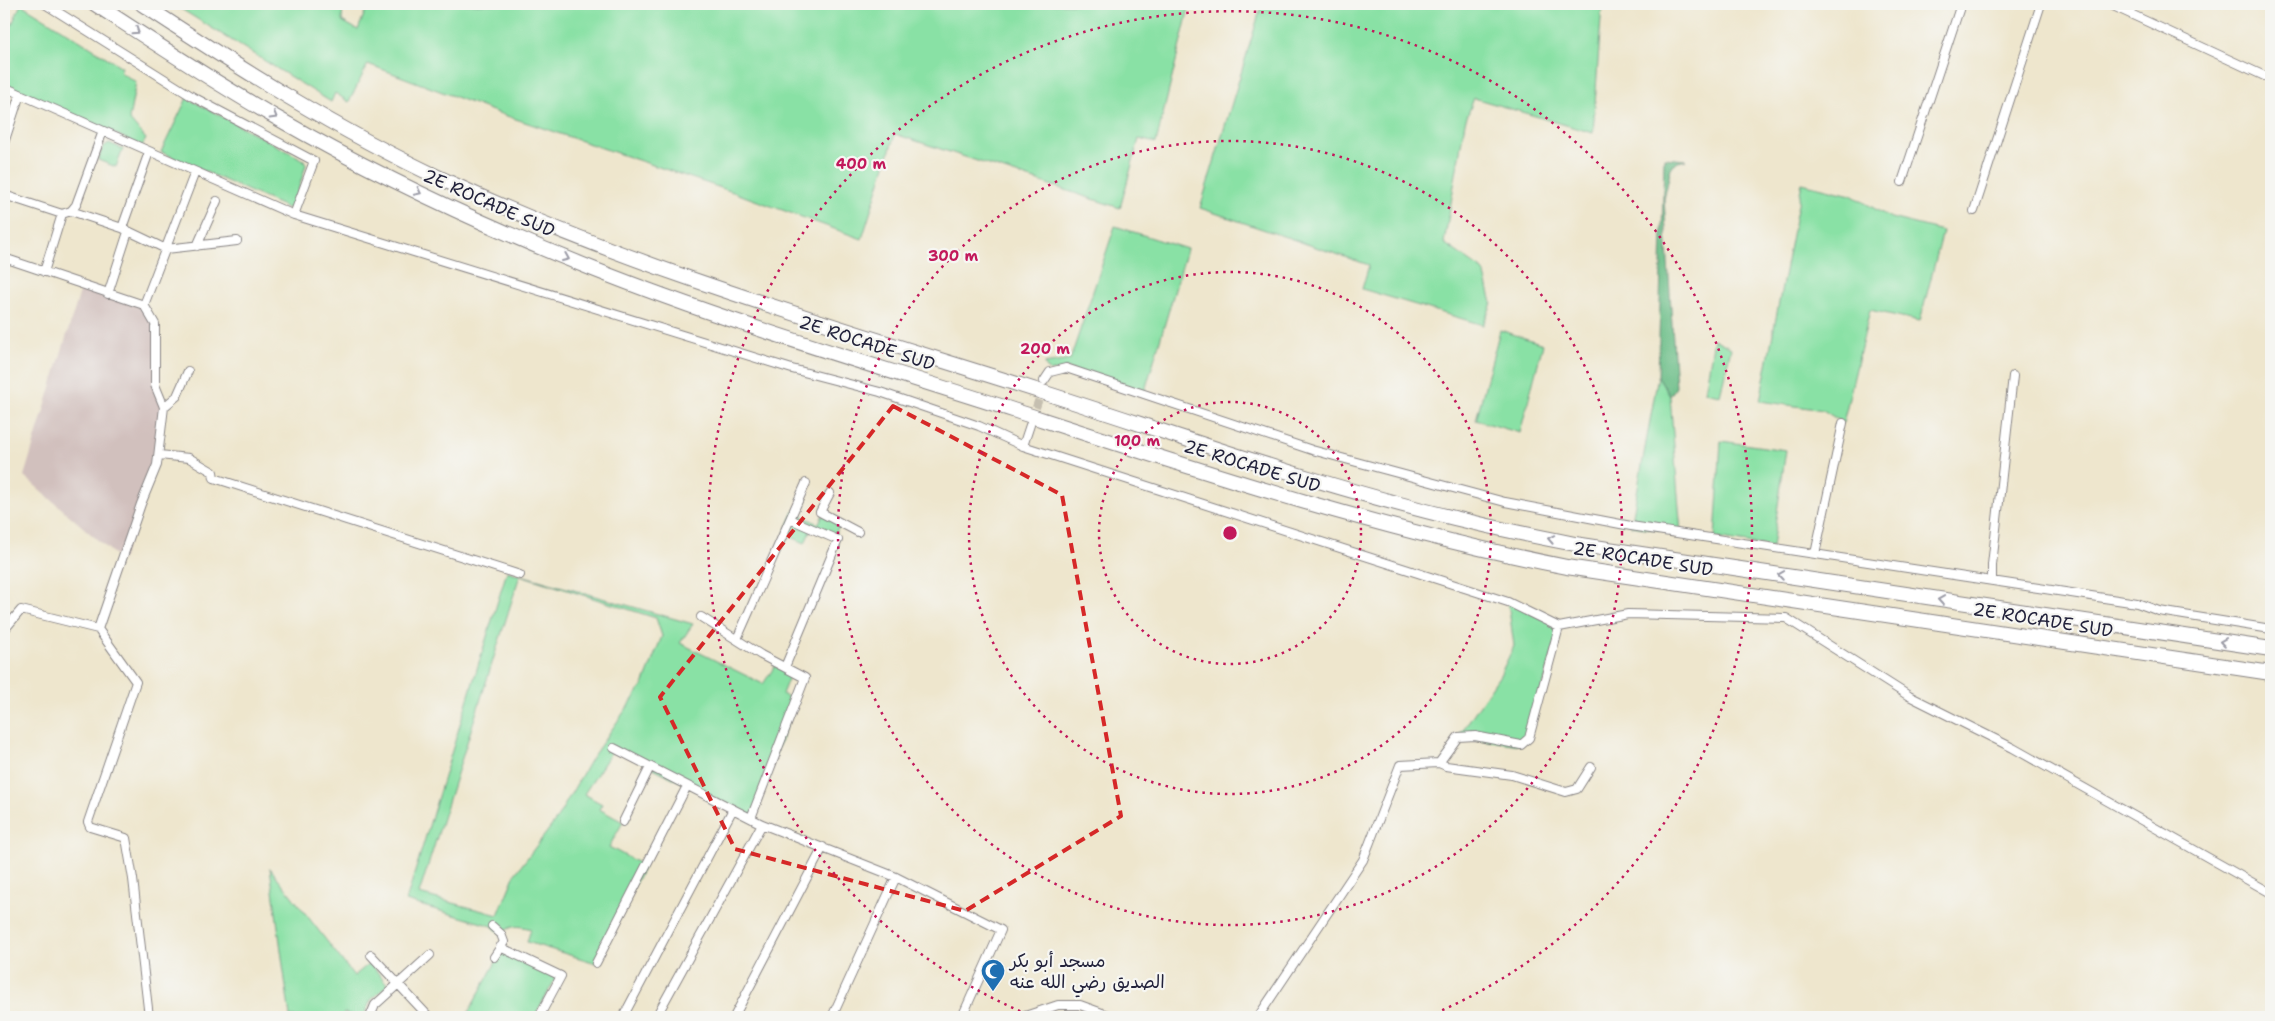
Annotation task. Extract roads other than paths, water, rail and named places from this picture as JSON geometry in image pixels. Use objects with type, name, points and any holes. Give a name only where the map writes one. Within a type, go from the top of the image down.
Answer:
[{"type":"highway","name":"2E ROCADE SUD","points":[[95,4],[214,80],[330,148],[441,203],[592,269],[714,314],[1312,505],[1464,546],[1594,572],[2271,673]]},
{"type":"highway","name":"2E ROCADE SUD","points":[[142,4],[276,90],[358,137],[491,202],[591,243],[659,269],[779,309],[1348,488],[1484,526],[1575,544],[2271,649]]},
{"type":"street","points":[[44,4],[193,97],[314,161],[294,215]]},
{"type":"street","points":[[1902,182],[1960,4]]},
{"type":"street","points":[[1974,211],[2041,4]]},
{"type":"street","points":[[2109,4],[2271,79]]},
{"type":"street","points":[[4,86],[294,215],[792,369],[880,392],[979,426],[1023,446],[1508,602],[1559,627],[1628,614],[1786,618],[1909,696],[2013,748],[2271,893]]},
{"type":"street","points":[[4,143],[20,94]]},
{"type":"street","points":[[4,195],[62,214],[71,211],[76,205],[103,131]]},
{"type":"street","points":[[108,294],[149,152]]},
{"type":"street","points":[[144,305],[195,172]]},
{"type":"street","points":[[197,246],[217,201]]},
{"type":"street","points":[[71,211],[125,230],[166,249],[237,241]]},
{"type":"street","points":[[44,272],[62,214]]},
{"type":"street","points":[[4,258],[144,305],[155,324],[155,385],[164,407],[158,465],[141,504],[98,629]]},
{"type":"street","points":[[1044,381],[1050,372],[1066,368],[1312,450],[1504,502],[1631,526],[2137,603],[2159,611],[2271,629]]},
{"type":"street","points":[[164,407],[177,396],[188,371]]},
{"type":"street","points":[[1992,580],[1992,565],[2013,376]]},
{"type":"street","points":[[1815,554],[1843,422]]},
{"type":"street","points":[[1023,446],[1030,425]]},
{"type":"street","points":[[159,455],[189,458],[213,472],[214,478],[520,575]]},
{"type":"street","points":[[737,640],[806,482]]},
{"type":"street","points":[[830,493],[820,512],[858,532]]},
{"type":"street","points":[[785,667],[838,540],[790,519]]},
{"type":"street","points":[[834,538],[840,523]]},
{"type":"street","points":[[4,636],[5,630],[21,610],[98,629],[136,682],[88,822],[90,827],[126,838],[133,879],[149,1017]]},
{"type":"street","points":[[701,617],[737,640],[805,678],[751,818]]},
{"type":"street","points":[[1438,763],[1458,737],[1475,736],[1521,745],[1529,738],[1559,627]]},
{"type":"street","points":[[614,748],[762,824],[896,877],[1001,930],[962,1017]]},
{"type":"street","points":[[1258,1017],[1363,860],[1400,766],[1438,763],[1446,766],[1512,775],[1566,792],[1577,789],[1591,768]]},
{"type":"street","points":[[623,822],[650,767]]},
{"type":"street","points":[[596,963],[687,786]]},
{"type":"street","points":[[623,1017],[733,809]]},
{"type":"street","points":[[656,1017],[762,824]]},
{"type":"street","points":[[734,1017],[823,847]]},
{"type":"street","points":[[832,1017],[896,877]]},
{"type":"street","points":[[492,926],[501,934],[504,942],[494,957]]},
{"type":"street","points":[[500,947],[561,976],[539,1017]]},
{"type":"street","points":[[371,955],[429,1017]]},
{"type":"street","points":[[370,1017],[375,1005],[430,955]]},
{"type":"street","points":[[1022,1017],[1058,1005],[1080,1005],[1097,1015],[1112,1017]]},
{"type":"tunnel","points":[[1032,419],[1042,390]]},
{"type":"place","name":"مسجد أبو بكر الصديق رضي الله عنه","points":[[993,992]]}]
